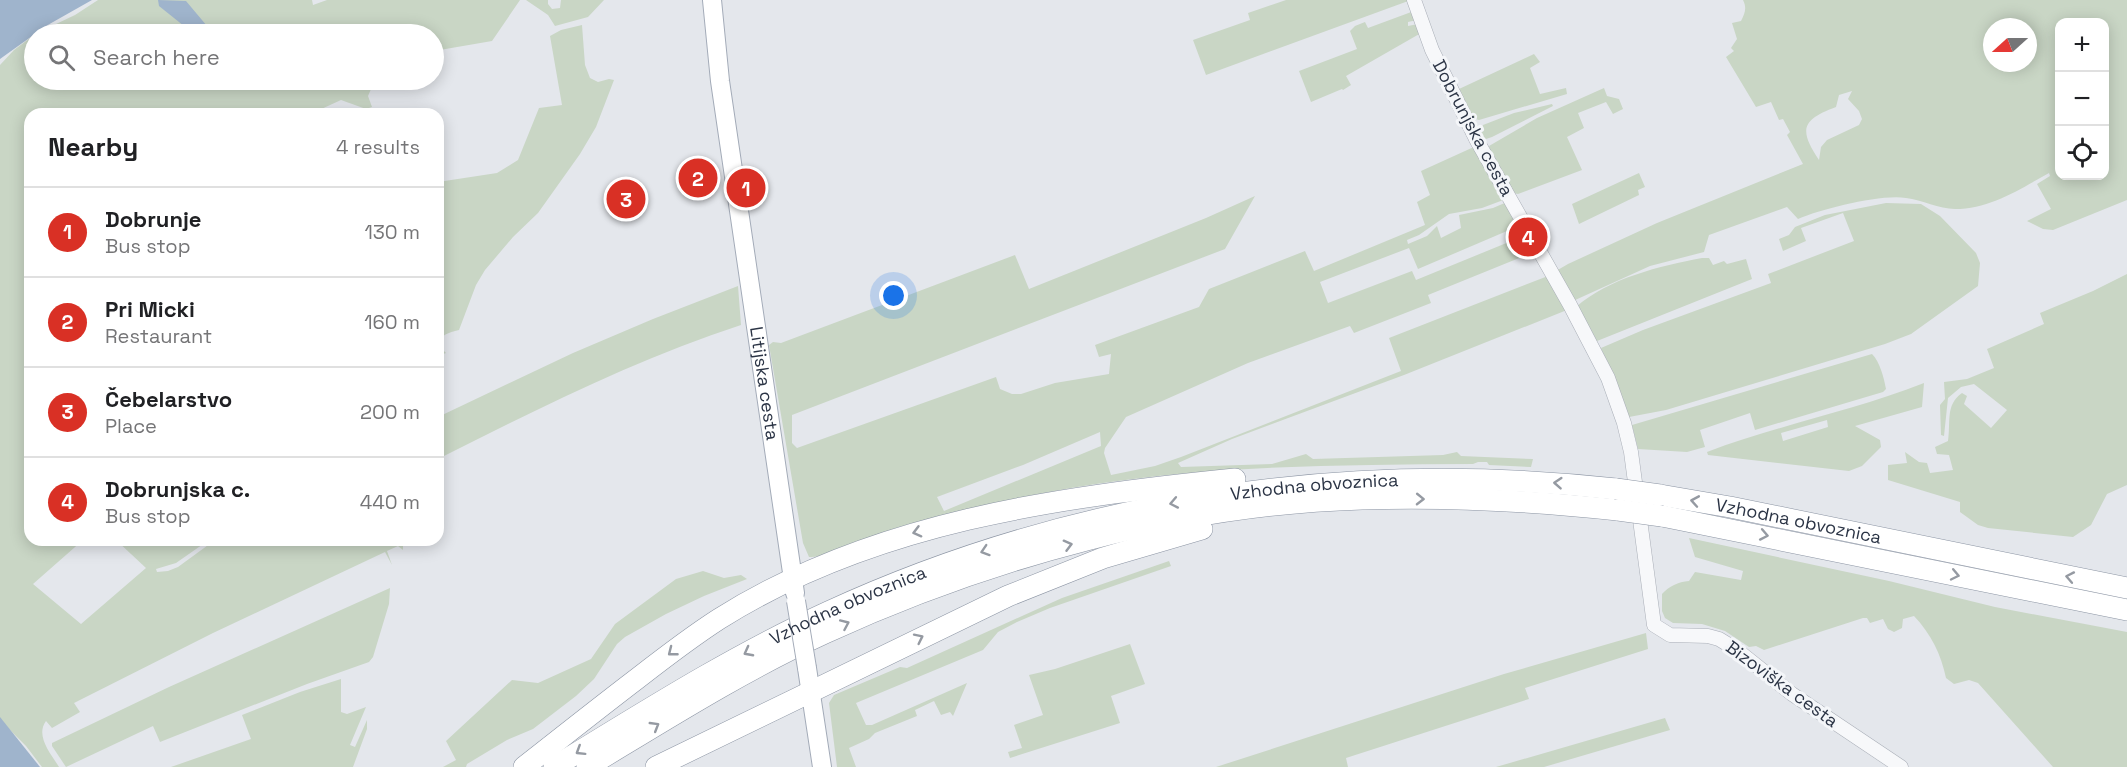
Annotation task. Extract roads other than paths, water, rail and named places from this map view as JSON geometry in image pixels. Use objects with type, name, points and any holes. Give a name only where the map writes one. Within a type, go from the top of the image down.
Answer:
[{"type":"highway","points":[[524,767],[690,638],[746,603],[825,564],[894,539],[1024,508],[1130,491],[1332,473],[1359,490],[1330,509],[1251,520],[1201,530],[1103,558],[1008,596],[656,767]]},
{"type":"highway","name":"Vzhodna obvoznica","points":[[587,767],[709,693],[778,656],[863,616],[959,579],[1048,550],[1148,526],[1440,478],[1514,480],[1660,495],[1730,507],[2127,588]]},
{"type":"highway","name":"Vzhodna obvoznica","points":[[554,767],[699,678],[772,639],[829,611],[935,568],[1033,536],[1134,510],[1237,492],[1359,490],[1618,510],[1662,516],[2127,609]]},
{"type":"main road","name":"Litijska cesta","points":[[712,0],[720,81],[822,767]]},
{"type":"street","name":"Dobrunjska cesta","points":[[1414,0],[1432,50],[1476,139],[1608,378],[1624,423],[1631,452],[1654,625]]},
{"type":"street","name":"Bizoviška cesta","points":[[1654,625],[1670,635],[1708,636],[1719,639],[1737,650],[1792,694],[1901,767]]},
{"type":"water","points":[[0,0],[92,0],[50,24],[24,24],[24,42],[0,59]]},
{"type":"water","points":[[158,0],[186,1],[205,24],[182,24],[159,6]]},
{"type":"water","points":[[0,717],[40,767],[0,767]]},
{"type":"place","name":"Pri Micki","points":[[698,178]]},
{"type":"place","name":"Dobrunje","points":[[746,188]]},
{"type":"place","name":"Čebelarstvo","points":[[626,199]]},
{"type":"place","name":"Dobrunjska c.","points":[[1528,237]]}]
